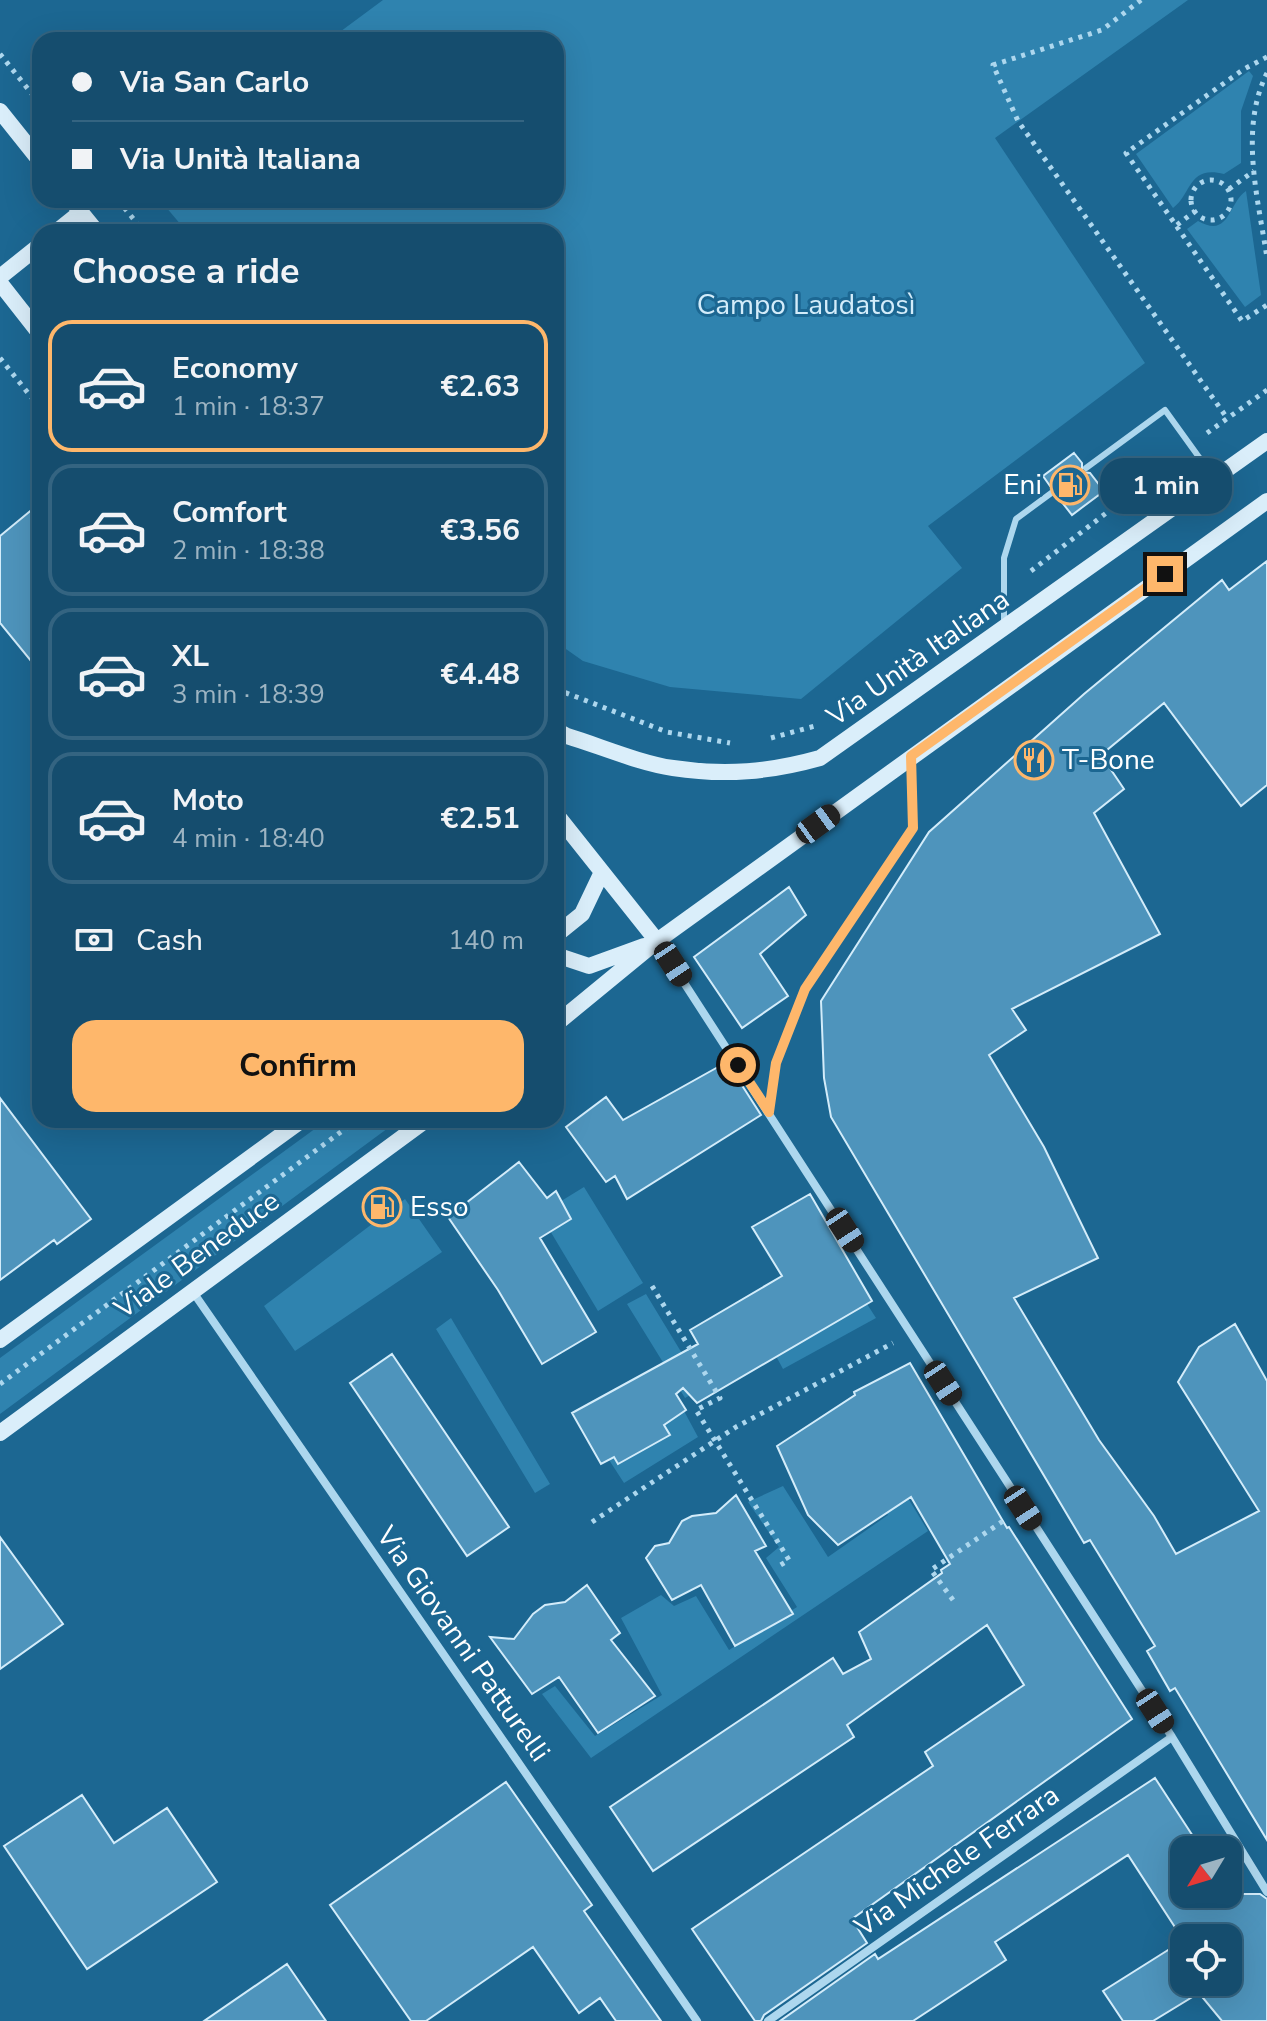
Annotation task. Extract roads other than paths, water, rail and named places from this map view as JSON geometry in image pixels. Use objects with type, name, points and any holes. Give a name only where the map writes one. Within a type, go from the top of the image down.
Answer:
[{"type":"main road","points":[[0,111],[32,151]]},
{"type":"main road","points":[[62,224],[74,208]]},
{"type":"main road","points":[[78,208],[91,224]]},
{"type":"main road","points":[[32,252],[0,280],[32,323]]},
{"type":"main road","name":"Via Unità Italiana","points":[[564,734],[671,768],[737,773],[779,770],[820,758],[1267,441]]},
{"type":"main road","points":[[564,1017],[657,941],[1267,501]]},
{"type":"main road","points":[[564,824],[657,941]]},
{"type":"main road","points":[[564,929],[582,914],[604,874]]},
{"type":"main road","points":[[564,958],[589,966],[657,941]]},
{"type":"main road","name":"Viale Beneduce","points":[[0,1340],[291,1128]]},
{"type":"main road","name":"Viale Beneduce","points":[[0,1433],[415,1128]]},
{"type":"street","points":[[769,1112],[776,1063],[805,989],[913,828],[911,756]]},
{"type":"street","points":[[657,941],[1172,1737],[1267,1892]]},
{"type":"street","name":"Via Giovanni Patturelli","points":[[192,1291],[697,2021]]},
{"type":"street","name":"Via Michele Ferrara","points":[[768,2021],[1172,1737]]},
{"type":"lane","points":[[1086,468],[1165,410],[1214,478]]},
{"type":"lane","points":[[1004,628],[1004,558],[1016,519],[1054,491]]},
{"type":"place","name":"Eni","points":[[1070,485]]},
{"type":"place","name":"T-Bone","points":[[1034,760]]},
{"type":"place","name":"Esso","points":[[382,1207]]},
{"type":"park label","name":"Campo Laudatosì","points":[[806,305]]}]
